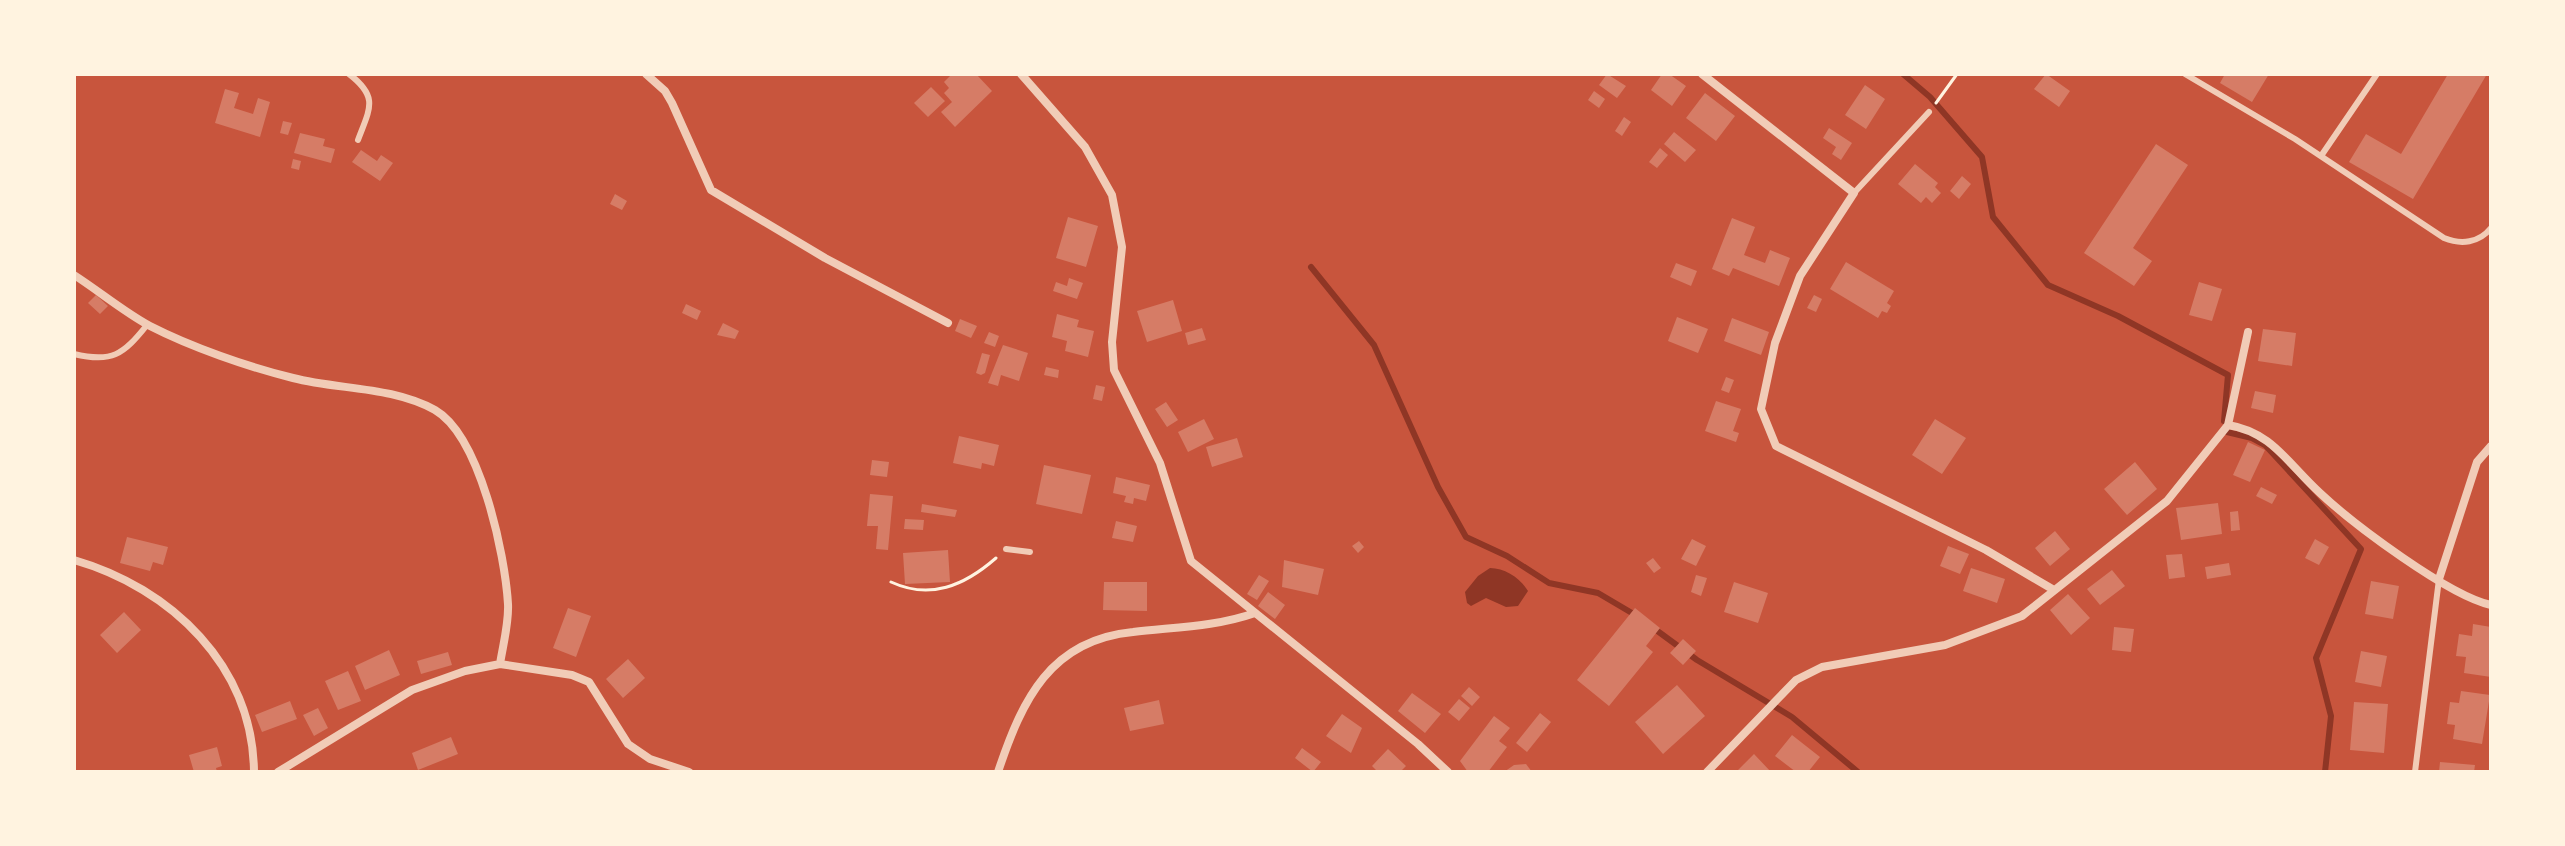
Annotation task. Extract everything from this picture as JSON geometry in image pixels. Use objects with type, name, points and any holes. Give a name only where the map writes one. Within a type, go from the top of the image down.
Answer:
[{"type":"street","points":[[646,74],[665,91],[672,103],[711,190],[825,258],[948,323]]},
{"type":"street","points":[[1021,74],[1085,147],[1112,195],[1122,247],[1112,342],[1114,370],[1160,463],[1191,561],[1448,772]]},
{"type":"street","points":[[1702,74],[1854,193],[1800,276],[1775,343],[1761,409],[1776,446],[1986,550],[2054,590]]},
{"type":"street","points":[[74,275],[147,325],[295,379],[379,391],[434,410],[450,422],[466,442],[477,466],[495,535],[508,605],[500,664]]},
{"type":"street","points":[[1707,772],[1796,680],[1822,667],[1945,645],[2022,616],[2167,501],[2228,425],[2248,332]]},
{"type":"street","points":[[2228,425],[2263,435],[2321,495],[2439,579],[2466,596],[2491,605]]},
{"type":"street","points":[[2439,579],[2477,462],[2491,446]]},
{"type":"street","points":[[74,560],[114,571],[175,612],[218,654],[254,745],[254,772]]},
{"type":"street","points":[[998,772],[1014,731],[1038,684],[1051,666],[1074,649],[1101,637],[1211,625],[1255,613]]},
{"type":"street","points":[[278,772],[412,690],[465,671],[500,664],[572,675],[589,682],[628,744],[650,759],[689,772]]},
{"type":"lane","points":[[349,74],[364,86],[370,96],[371,105],[358,140]]},
{"type":"lane","points":[[2185,74],[2321,156],[2444,238],[2458,243],[2484,237],[2491,228]]},
{"type":"lane","points":[[2321,156],[2377,74]]},
{"type":"lane","points":[[1854,193],[1929,112]]},
{"type":"lane","points":[[74,354],[97,359],[115,355],[129,348],[147,325]]},
{"type":"lane","points":[[1006,549],[1030,552]]},
{"type":"lane","points":[[2415,772],[2439,579]]},
{"type":"path","points":[[1929,112],[1957,74]]},
{"type":"path","points":[[891,582],[910,591],[935,591],[980,572],[1006,549]]},
{"type":"shaded area","points":[[1490,568],[1507,572],[1525,586],[1528,591],[1518,606],[1506,607],[1486,598],[1471,606],[1467,603],[1465,592],[1478,576]]},
{"type":"building","points":[[952,74],[976,74],[992,91],[955,127],[941,112],[952,102],[944,93],[949,88],[944,82]]},
{"type":"building","points":[[1607,74],[1626,86],[1617,98],[1599,85]]},
{"type":"building","points":[[1662,74],[1669,74],[1686,86],[1672,106],[1651,90]]},
{"type":"building","points":[[2046,74],[2070,91],[2059,107],[2034,89]]},
{"type":"building","points":[[2225,74],[2269,74],[2252,102],[2220,83]]},
{"type":"building","points":[[2448,74],[2487,74],[2413,199],[2349,162],[2366,134],[2401,154]]},
{"type":"building","points":[[1865,85],[1885,99],[1866,129],[1845,115]]},
{"type":"building","points":[[931,87],[945,101],[928,117],[914,103]]},
{"type":"building","points":[[225,89],[239,93],[234,108],[253,114],[258,98],[270,102],[260,137],[215,123]]},
{"type":"building","points":[[1594,91],[1605,99],[1599,108],[1588,100]]},
{"type":"building","points":[[1705,93],[1735,116],[1716,141],[1686,118]]},
{"type":"building","points":[[1624,117],[1631,122],[1622,136],[1615,131]]},
{"type":"building","points":[[283,121],[292,123],[288,135],[280,133]]},
{"type":"building","points":[[1829,128],[1852,143],[1841,160],[1832,154],[1836,147],[1823,138]]},
{"type":"building","points":[[1674,132],[1696,150],[1685,162],[1664,144]]},
{"type":"building","points":[[300,133],[325,139],[323,146],[335,149],[331,163],[294,153]]},
{"type":"building","points":[[2156,144],[2188,165],[2133,248],[2152,261],[2134,286],[2084,253]]},
{"type":"building","points":[[1660,148],[1668,155],[1657,168],[1649,162]]},
{"type":"building","points":[[361,150],[377,161],[381,155],[393,163],[380,181],[352,162]]},
{"type":"building","points":[[293,159],[301,161],[299,170],[291,168]]},
{"type":"building","points":[[1915,164],[1938,183],[1935,187],[1941,193],[1932,203],[1926,197],[1921,203],[1898,184]]},
{"type":"building","points":[[1962,176],[1971,184],[1959,199],[1950,191]]},
{"type":"building","points":[[615,194],[627,201],[622,210],[610,204]]},
{"type":"building","points":[[1068,217],[1098,226],[1086,267],[1056,258]]},
{"type":"building","points":[[1732,218],[1755,227],[1744,255],[1765,263],[1770,250],[1790,258],[1779,286],[1733,268],[1729,276],[1712,269]]},
{"type":"building","points":[[1846,262],[1894,291],[1887,303],[1891,306],[1887,313],[1882,311],[1878,318],[1830,289]]},
{"type":"building","points":[[1676,263],[1697,271],[1691,286],[1670,277]]},
{"type":"building","points":[[1069,278],[1083,283],[1077,299],[1053,291],[1056,282],[1067,286]]},
{"type":"building","points":[[2199,282],[2222,289],[2212,321],[2189,315]]},
{"type":"building","points":[[96,295],[108,306],[100,314],[88,303]]},
{"type":"building","points":[[1814,295],[1822,299],[1816,312],[1807,308]]},
{"type":"building","points":[[1173,300],[1182,331],[1147,342],[1137,311]]},
{"type":"building","points":[[686,304],[701,311],[697,320],[682,313]]},
{"type":"building","points":[[1057,314],[1079,320],[1077,327],[1094,331],[1088,357],[1065,351],[1067,341],[1052,337]]},
{"type":"building","points":[[1677,317],[1708,329],[1698,353],[1668,341]]},
{"type":"building","points":[[1732,318],[1769,332],[1761,355],[1724,341]]},
{"type":"building","points":[[960,319],[977,326],[971,338],[955,331]]},
{"type":"building","points":[[723,323],[739,331],[735,339],[717,335]]},
{"type":"building","points":[[1202,328],[1206,340],[1188,345],[1185,333]]},
{"type":"building","points":[[2263,329],[2296,333],[2292,366],[2258,361]]},
{"type":"building","points":[[989,332],[999,336],[995,347],[984,343]]},
{"type":"building","points":[[1003,345],[1028,353],[1019,381],[1001,375],[998,386],[988,383]]},
{"type":"building","points":[[982,353],[990,355],[985,373],[981,375],[976,373]]},
{"type":"building","points":[[1046,367],[1059,370],[1058,378],[1044,375]]},
{"type":"building","points":[[1726,377],[1734,380],[1729,393],[1721,390]]},
{"type":"building","points":[[1096,385],[1105,387],[1102,401],[1093,399]]},
{"type":"building","points":[[2255,391],[2276,395],[2273,413],[2251,408]]},
{"type":"building","points":[[1716,401],[1741,409],[1733,431],[1739,433],[1736,442],[1705,431]]},
{"type":"building","points":[[1166,402],[1178,420],[1167,427],[1155,409]]},
{"type":"building","points":[[1204,419],[1214,439],[1188,452],[1178,432]]},
{"type":"building","points":[[1935,419],[1966,438],[1942,474],[1912,455]]},
{"type":"building","points":[[959,436],[999,445],[994,466],[982,463],[981,469],[953,463]]},
{"type":"building","points":[[1237,438],[1243,457],[1212,467],[1206,447]]},
{"type":"building","points":[[2248,442],[2265,450],[2250,482],[2233,475]]},
{"type":"building","points":[[872,460],[889,462],[887,477],[870,475]]},
{"type":"building","points":[[2135,462],[2157,489],[2127,515],[2104,489]]},
{"type":"building","points":[[1044,465],[1091,475],[1082,514],[1036,504]]},
{"type":"building","points":[[1116,477],[1150,485],[1146,501],[1134,498],[1133,504],[1124,502],[1126,496],[1113,493]]},
{"type":"building","points":[[2261,487],[2277,495],[2272,504],[2256,496]]},
{"type":"building","points":[[870,494],[893,496],[888,550],[876,549],[878,526],[867,526]]},
{"type":"building","points":[[2218,503],[2222,534],[2181,540],[2176,508]]},
{"type":"building","points":[[922,504],[957,510],[955,517],[921,512]]},
{"type":"building","points":[[2238,511],[2240,530],[2231,531],[2230,512]]},
{"type":"building","points":[[905,519],[924,520],[923,530],[904,529]]},
{"type":"building","points":[[1116,521],[1137,526],[1133,542],[1112,538]]},
{"type":"building","points":[[2055,531],[2070,549],[2050,566],[2035,548]]},
{"type":"building","points":[[127,537],[168,547],[163,565],[153,562],[150,571],[120,563]]},
{"type":"building","points":[[1692,539],[1706,546],[1696,566],[1681,559]]},
{"type":"building","points":[[2315,539],[2329,547],[2319,565],[2305,558]]},
{"type":"building","points":[[1359,541],[1364,547],[1358,553],[1352,546]]},
{"type":"building","points":[[1948,546],[1969,554],[1960,574],[1940,566]]},
{"type":"building","points":[[948,550],[950,582],[905,584],[903,553]]},
{"type":"building","points":[[2182,554],[2185,577],[2169,579],[2166,555]]},
{"type":"building","points":[[1653,558],[1661,568],[1654,573],[1646,563]]},
{"type":"building","points":[[1284,560],[1324,569],[1318,595],[1282,587]]},
{"type":"building","points":[[2229,563],[2231,575],[2207,579],[2205,567]]},
{"type":"building","points":[[1971,568],[2005,579],[1997,603],[1963,591]]},
{"type":"building","points":[[2112,570],[2125,586],[2100,605],[2087,589]]},
{"type":"building","points":[[1259,575],[1269,581],[1257,600],[1247,594]]},
{"type":"building","points":[[1696,575],[1707,578],[1701,596],[1691,592]]},
{"type":"building","points":[[2371,581],[2399,586],[2393,619],[2365,614]]},
{"type":"building","points":[[1104,582],[1147,582],[1147,611],[1103,610]]},
{"type":"building","points":[[1734,582],[1768,593],[1758,623],[1724,612]]},
{"type":"building","points":[[1268,592],[1285,605],[1275,619],[1258,606]]},
{"type":"building","points":[[2068,594],[2090,618],[2071,635],[2050,610]]},
{"type":"building","points":[[568,608],[591,616],[576,657],[553,648]]},
{"type":"building","points":[[1635,608],[1660,628],[1646,646],[1653,652],[1609,706],[1577,680]]},
{"type":"building","points":[[124,612],[141,630],[117,653],[100,635]]},
{"type":"building","points":[[2473,624],[2491,627],[2491,677],[2464,673],[2466,657],[2456,656],[2459,634],[2472,636]]},
{"type":"building","points":[[2114,627],[2134,629],[2131,652],[2112,650]]},
{"type":"building","points":[[1683,639],[1696,651],[1683,665],[1670,653]]},
{"type":"building","points":[[389,650],[400,675],[365,690],[355,666]]},
{"type":"building","points":[[2361,651],[2387,656],[2381,687],[2355,682]]},
{"type":"building","points":[[448,652],[452,665],[421,674],[417,661]]},
{"type":"building","points":[[628,659],[645,678],[623,698],[606,679]]},
{"type":"building","points":[[348,671],[361,701],[338,710],[325,681]]},
{"type":"building","points":[[1677,685],[1705,716],[1663,754],[1635,722]]},
{"type":"building","points":[[1469,687],[1480,697],[1472,706],[1461,696]]},
{"type":"building","points":[[2461,691],[2490,695],[2482,744],[2453,739],[2455,725],[2447,724],[2450,702],[2459,703]]},
{"type":"building","points":[[1412,693],[1441,714],[1425,733],[1398,711]]},
{"type":"building","points":[[1459,699],[1470,708],[1459,721],[1448,712]]},
{"type":"building","points":[[1159,700],[1164,724],[1130,731],[1124,708]]},
{"type":"building","points":[[290,701],[297,719],[262,732],[255,715]]},
{"type":"building","points":[[2354,702],[2388,704],[2384,753],[2350,750]]},
{"type":"building","points":[[318,708],[328,728],[314,736],[303,715]]},
{"type":"building","points":[[1540,713],[1551,722],[1527,752],[1516,743]]},
{"type":"building","points":[[1342,714],[1362,728],[1351,753],[1326,736]]},
{"type":"building","points":[[1494,716],[1510,728],[1499,741],[1507,747],[1488,772],[1468,772],[1460,761]]},
{"type":"building","points":[[1792,735],[1820,757],[1808,772],[1796,772],[1775,756]]},
{"type":"building","points":[[451,737],[458,754],[418,770],[412,753]]},
{"type":"building","points":[[217,747],[222,766],[216,768],[217,772],[194,772],[189,755]]},
{"type":"building","points":[[1302,748],[1321,762],[1313,772],[1295,758]]},
{"type":"building","points":[[1388,749],[1406,766],[1400,772],[1378,772],[1372,766]]},
{"type":"building","points":[[1754,754],[1771,772],[1736,772]]},
{"type":"building","points":[[2440,762],[2475,765],[2474,772],[2439,772]]},
{"type":"building","points":[[1526,764],[1532,772],[1504,772],[1514,765]]},
{"type":"waterway","points":[[1903,74],[1930,97],[1982,157],[1993,217],[2048,285],[2118,316],[2228,375],[2224,421]]},
{"type":"waterway","points":[[1311,267],[1374,345],[1438,487],[1466,537],[1507,556],[1549,583],[1598,593],[1637,616]]},
{"type":"waterway","points":[[2227,432],[2252,438],[2265,445],[2361,549],[2316,658],[2331,716],[2325,772]]},
{"type":"waterway","points":[[1652,627],[1697,660],[1792,717],[1858,772]]}]
